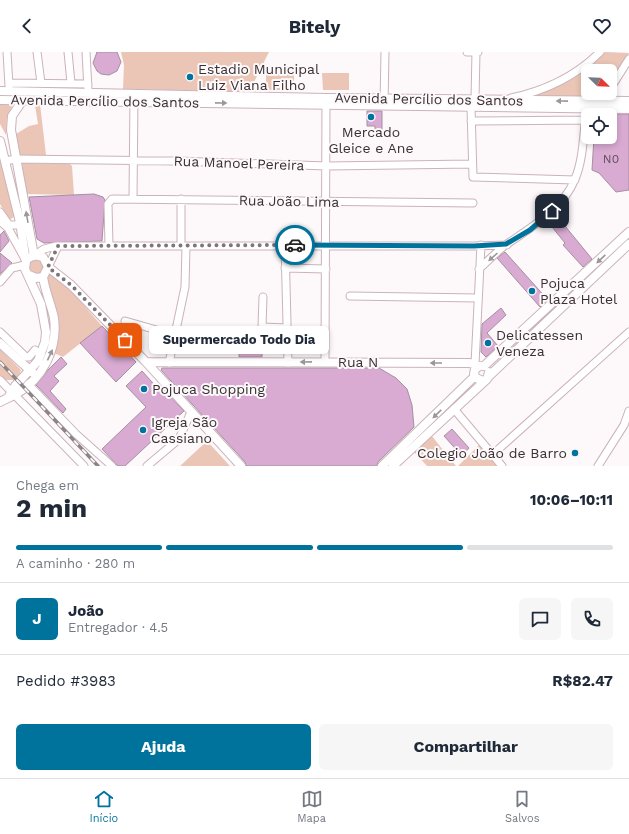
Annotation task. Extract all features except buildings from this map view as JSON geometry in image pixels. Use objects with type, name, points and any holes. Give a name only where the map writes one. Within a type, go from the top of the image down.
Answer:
[{"type":"street","points":[[7,52],[10,87],[41,83],[71,84],[88,93]]},
{"type":"street","points":[[37,52],[41,83]]},
{"type":"street","points":[[68,52],[71,84]]},
{"type":"street","points":[[79,102],[88,93],[86,52]]},
{"type":"street","points":[[384,102],[385,52]]},
{"type":"street","points":[[467,52],[477,52],[471,121],[472,177],[575,180]]},
{"type":"street","points":[[501,104],[566,78],[581,69],[600,52]]},
{"type":"street","points":[[617,78],[629,59]]},
{"type":"street","name":"Avenida Percílio dos Santos","points":[[0,91],[10,87],[135,98],[473,103],[581,110]]},
{"type":"street","name":"Avenida Percílio dos Santos","points":[[0,100],[79,102],[88,93]]},
{"type":"street","points":[[133,198],[135,98]]},
{"type":"street","points":[[23,100],[15,109],[11,123],[16,159],[34,255]]},
{"type":"street","points":[[600,104],[603,100]]},
{"type":"street","points":[[618,110],[619,101]]},
{"type":"street","name":"Avenida Percílio dos Santos","points":[[501,104],[600,104],[629,101]]},
{"type":"street","points":[[325,362],[327,166],[326,102]]},
{"type":"street","name":"Avenida Percílio dos Santos","points":[[591,108],[600,104],[618,110],[629,109]]},
{"type":"street","points":[[471,121],[581,120]]},
{"type":"street","points":[[0,141],[20,222],[26,264],[41,304],[46,332],[41,355],[12,394]]},
{"type":"street","points":[[480,269],[506,244],[530,230],[552,211],[564,198],[575,180],[582,144]]},
{"type":"street","name":"Rua Manoel Pereira","points":[[6,161],[16,159],[327,166],[472,164]]},
{"type":"street","name":"Rua João Lima","points":[[109,246],[108,204],[112,199],[133,198],[473,203]]},
{"type":"street","points":[[158,375],[158,368],[166,363],[185,287],[181,199]]},
{"type":"street","points":[[0,212],[9,225],[16,225],[20,222]]},
{"type":"street","points":[[0,221],[8,228],[26,264]]},
{"type":"street","points":[[485,379],[478,380],[474,371],[629,232]]},
{"type":"street","points":[[0,282],[12,268],[26,264],[34,255],[44,249],[58,246],[506,244]]},
{"type":"street","points":[[382,466],[454,409],[629,244]]},
{"type":"street","points":[[285,245],[288,363]]},
{"type":"street","points":[[479,366],[477,298],[481,245]]},
{"type":"street","points":[[0,402],[28,384],[36,376],[51,353],[55,332],[54,317],[43,276],[58,246]]},
{"type":"street","points":[[34,255],[46,259],[48,267],[71,285],[146,362],[241,466]]},
{"type":"street","points":[[285,268],[326,269]]},
{"type":"street","points":[[29,275],[36,278],[43,276]]},
{"type":"street","points":[[350,296],[477,298]]},
{"type":"street","points":[[263,297],[262,327],[287,328]]},
{"type":"street","points":[[125,321],[174,335]]},
{"type":"street","points":[[0,332],[26,357],[30,357],[35,350],[41,355]]},
{"type":"street","points":[[492,455],[629,332]]},
{"type":"street","points":[[0,343],[36,376]]},
{"type":"street","name":"Rua N","points":[[146,362],[325,362],[479,366]]},
{"type":"street","points":[[479,366],[488,370],[485,379]]},
{"type":"street","points":[[393,466],[475,376]]},
{"type":"street","points":[[0,380],[84,466]]},
{"type":"street","points":[[28,384],[76,434],[112,466]]},
{"type":"street","points":[[454,409],[502,466]]},
{"type":"street","points":[[598,466],[624,425],[629,411]]},
{"type":"street","points":[[147,466],[178,439],[191,412]]},
{"type":"shaded area","name":"Estadio Municipal Luiz Viana Filho","points":[[121,52],[269,52],[249,92],[123,89],[124,65]]},
{"type":"shaded area","points":[[605,52],[629,53],[617,73],[617,64],[591,64]]},
{"type":"shaded area","points":[[266,71],[294,71],[294,90],[266,90]]},
{"type":"shaded area","points":[[581,72],[581,98],[527,98],[569,80]]},
{"type":"shaded area","points":[[322,73],[349,73],[349,90],[323,90]]},
{"type":"shaded area","points":[[0,102],[14,103],[7,116],[6,135],[0,124]]},
{"type":"shaded area","points":[[40,104],[46,155],[19,157],[16,134],[29,126],[38,124],[35,105]]},
{"type":"shaded area","points":[[0,152],[14,217],[9,220],[0,204]]},
{"type":"shaded area","points":[[22,163],[70,164],[72,166],[74,195],[26,194]]},
{"type":"shaded area","points":[[35,255],[50,267],[102,326],[63,357],[54,353],[57,326],[47,280],[32,277],[26,262]]},
{"type":"shaded area","points":[[0,349],[21,370],[15,380],[4,380],[0,376]]},
{"type":"shaded area","points":[[431,435],[456,466],[427,466],[414,452]]},
{"type":"shaded area","points":[[207,441],[230,466],[180,466]]},
{"type":"shaded area","points":[[479,445],[498,466],[458,466]]},
{"type":"railway","points":[[0,362],[98,466]]},
{"type":"way so far","points":[[125,340],[71,285],[48,267],[58,246],[295,245]]},
{"type":"place","name":"Estadio Municipal Luiz Viana Filho","points":[[190,77]]},
{"type":"place","name":"Mercado Gleice e Ane","points":[[371,117]]},
{"type":"place","name":"Pojuca Plaza Hotel","points":[[532,291]]},
{"type":"place","name":"Supermercado Todo Dia","points":[[125,340]]},
{"type":"place","name":"Delicatessen Veneza","points":[[488,343]]},
{"type":"place","name":"Pojuca Shopping","points":[[144,389]]},
{"type":"place","name":"Igreja São Cassiano","points":[[143,430]]},
{"type":"place","name":"Colegio João de Barro","points":[[575,453]]},
{"type":"route","points":[[295,245],[474,246],[506,244],[530,230],[552,211]]}]
